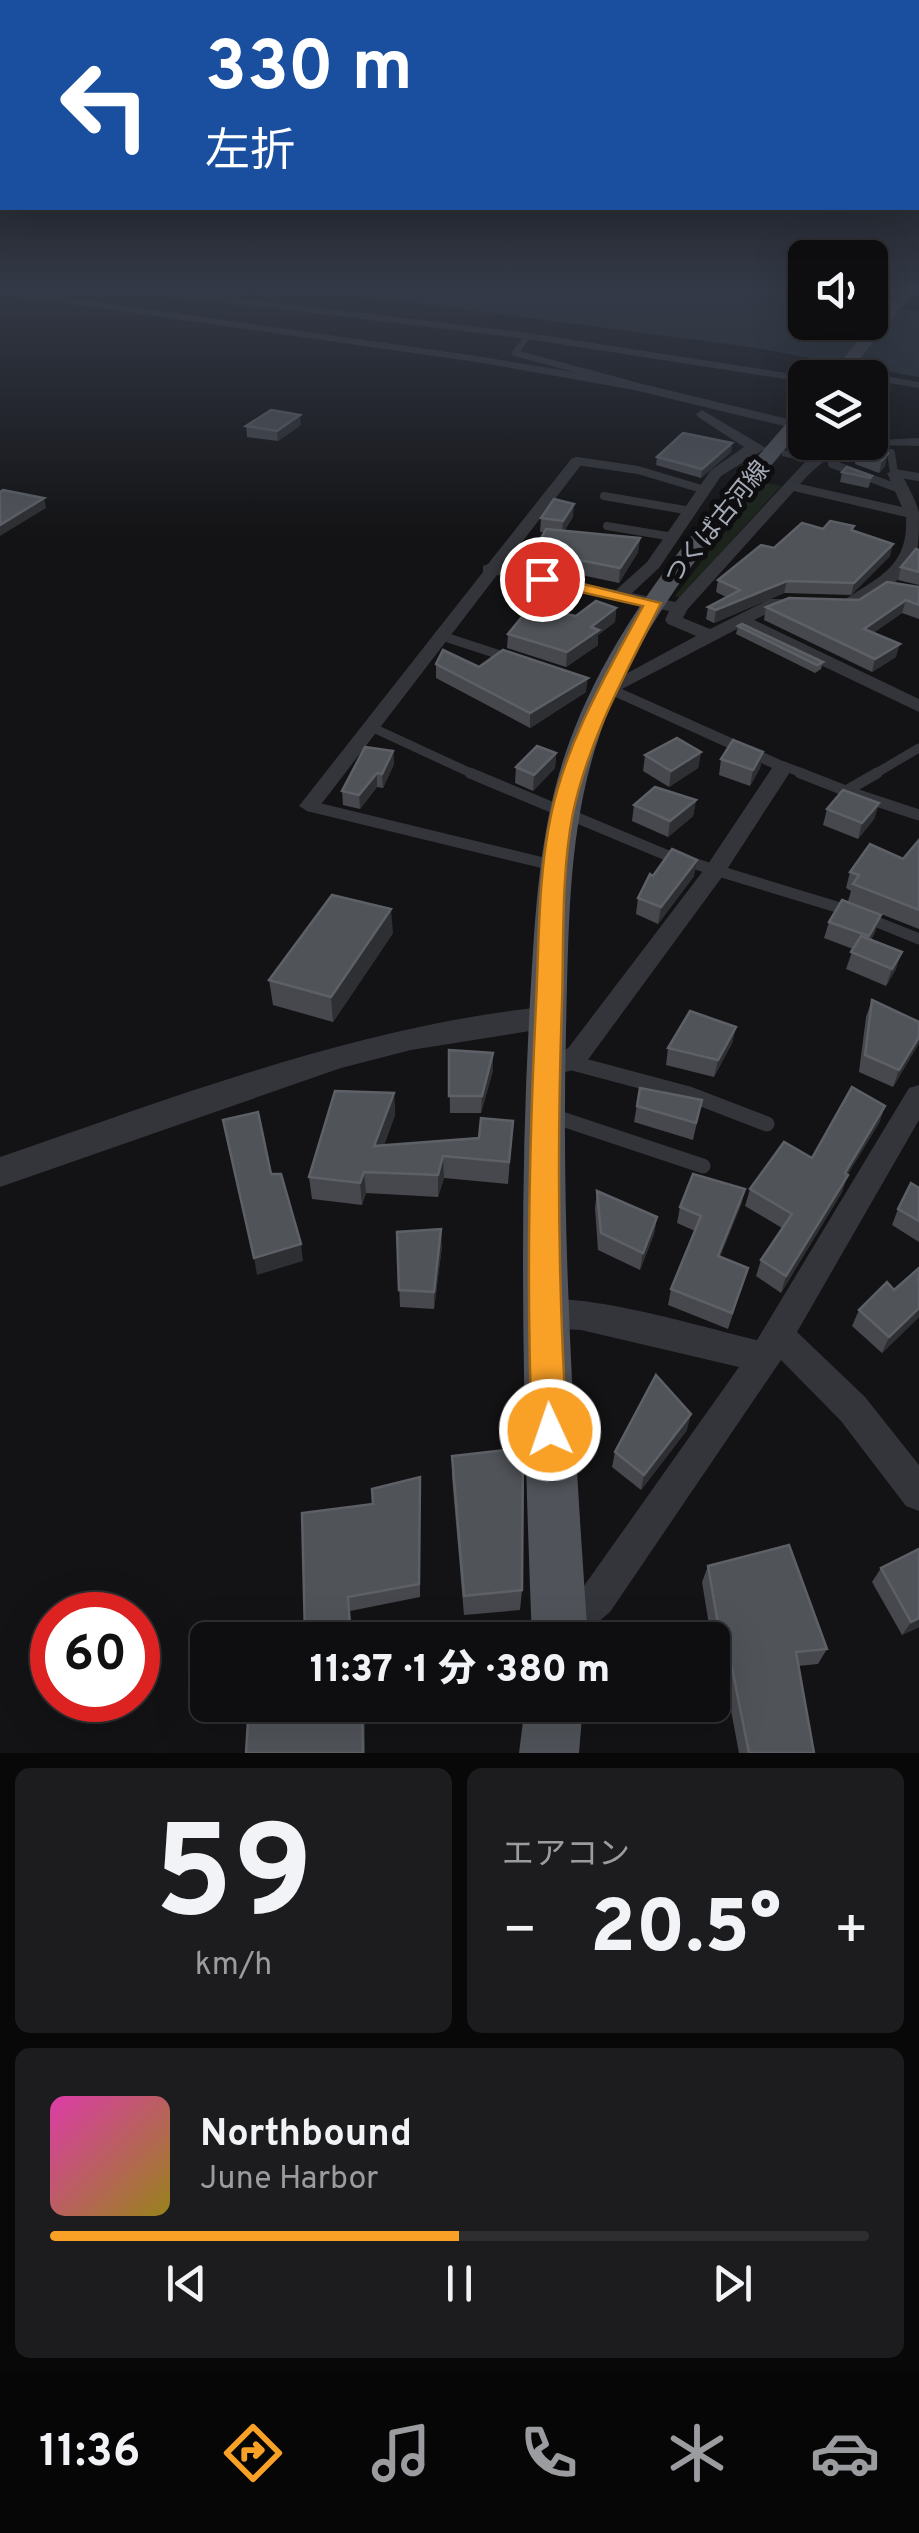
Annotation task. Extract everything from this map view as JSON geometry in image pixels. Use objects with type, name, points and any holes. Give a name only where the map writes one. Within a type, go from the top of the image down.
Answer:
[{"type":"main road","name":"つくば古河線","points":[[559,1622],[543,1312],[544,1114],[558,1062],[550,1018],[562,815],[601,687],[651,602],[692,548],[788,438]]},
{"type":"main road","points":[[549,1753],[552,1722]]},
{"type":"street","points":[[552,373],[634,386],[788,424]]},
{"type":"street","points":[[634,386],[723,422],[738,440],[756,447],[716,473],[653,565],[651,602]]},
{"type":"street","points":[[888,439],[915,440]]},
{"type":"street","points":[[651,602],[790,486],[814,460]]},
{"type":"street","points":[[309,806],[489,569],[577,461]]},
{"type":"street","points":[[601,687],[776,603],[849,606],[880,585],[912,550],[915,514],[897,481]]},
{"type":"street","points":[[790,486],[915,514]]},
{"type":"street","points":[[489,569],[651,602],[674,620],[710,636]]},
{"type":"street","points":[[880,585],[900,589]]},
{"type":"street","points":[[741,620],[919,706]]},
{"type":"street","points":[[558,1062],[714,872],[784,766],[601,687]]},
{"type":"street","points":[[0,1172],[384,1045],[462,1027],[550,1018]]},
{"type":"street","points":[[573,1622],[596,1599],[772,1346],[911,1133],[919,1096]]},
{"type":"street","points":[[543,1312],[772,1346],[853,1409],[919,1493]]},
{"type":"lane","points":[[586,373],[634,386]]},
{"type":"lane","points":[[888,380],[919,385]]},
{"type":"lane","points":[[891,453],[897,481]]},
{"type":"lane","points":[[577,461],[638,470],[705,490]]},
{"type":"lane","points":[[832,464],[897,481],[919,477]]},
{"type":"lane","points":[[604,496],[691,511]]},
{"type":"lane","points":[[607,526],[673,537]]},
{"type":"lane","points":[[439,634],[525,663]]},
{"type":"lane","points":[[369,726],[562,815],[714,872],[823,900],[919,939]]},
{"type":"lane","points":[[846,790],[919,748]]},
{"type":"lane","points":[[784,766],[919,815]]},
{"type":"lane","points":[[309,806],[556,866]]},
{"type":"lane","points":[[558,1062],[689,1094],[767,1124]]},
{"type":"lane","points":[[544,1114],[580,1122],[703,1166]]},
{"type":"shaded area","points":[[762,482],[781,486],[680,598],[675,596]]},
{"type":"building","points":[[271,410],[300,415],[277,431],[246,426]]},
{"type":"building","points":[[683,433],[732,443],[702,469],[657,457]]},
{"type":"building","points":[[847,467],[872,476],[842,472]]},
{"type":"building","points":[[3,490],[44,498],[0,525]]},
{"type":"building","points":[[554,499],[574,504],[563,521],[541,518]]},
{"type":"building","points":[[830,521],[854,526],[851,530],[893,544],[854,583],[787,581],[716,610],[708,607],[740,590],[718,580],[761,545],[774,548],[802,523],[823,529]]},
{"type":"building","points":[[546,529],[640,538],[620,568],[534,551]]},
{"type":"building","points":[[916,549],[919,572],[901,567]]},
{"type":"building","points":[[887,582],[919,587],[919,605],[906,600],[864,629],[900,644],[875,659],[766,607],[789,598],[859,600]]},
{"type":"building","points":[[596,601],[616,608],[591,627],[599,630],[567,652],[508,634],[530,607],[576,616]]},
{"type":"building","points":[[742,624],[823,662],[817,665],[738,626]]},
{"type":"building","points":[[443,650],[479,667],[503,650],[588,678],[530,713],[436,664]]},
{"type":"building","points":[[677,738],[701,752],[671,771],[645,755]]},
{"type":"building","points":[[733,740],[763,752],[753,770],[721,759]]},
{"type":"building","points":[[537,746],[556,753],[534,775],[516,767]]},
{"type":"building","points":[[365,747],[393,751],[382,774],[377,773],[359,795],[342,791]]},
{"type":"building","points":[[655,787],[696,800],[670,821],[634,805]]},
{"type":"building","points":[[843,790],[879,803],[862,823],[827,809]]},
{"type":"building","points":[[919,840],[919,910],[853,884],[859,875],[850,872],[870,844],[903,859]]},
{"type":"building","points":[[672,849],[697,860],[661,907],[638,898],[650,874],[653,876]]},
{"type":"building","points":[[332,895],[391,909],[331,997],[269,980]]},
{"type":"building","points":[[842,900],[881,915],[869,936],[829,922]]},
{"type":"building","points":[[861,936],[902,952],[892,969],[851,952]]},
{"type":"building","points":[[872,1000],[919,1022],[919,1037],[899,1070],[865,1055]]},
{"type":"building","points":[[690,1011],[736,1027],[718,1060],[668,1048]]},
{"type":"building","points":[[449,1050],[493,1053],[482,1096],[449,1096]]},
{"type":"building","points":[[852,1087],[885,1106],[786,1276],[761,1260],[792,1214],[750,1189],[784,1142],[812,1158]]},
{"type":"building","points":[[640,1088],[702,1100],[696,1123],[637,1106]]},
{"type":"building","points":[[335,1091],[394,1093],[374,1146],[479,1138],[481,1118],[513,1121],[509,1162],[443,1156],[438,1175],[364,1172],[360,1183],[309,1177]]},
{"type":"building","points":[[258,1112],[271,1174],[281,1174],[301,1244],[254,1258],[223,1120]]},
{"type":"building","points":[[693,1174],[745,1189],[718,1256],[748,1268],[732,1313],[671,1289],[701,1216],[680,1207]]},
{"type":"building","points":[[911,1183],[919,1188],[919,1221],[898,1209]]},
{"type":"building","points":[[597,1191],[657,1217],[643,1253],[601,1233]]},
{"type":"building","points":[[441,1229],[434,1292],[399,1290],[397,1232]]},
{"type":"building","points":[[919,1268],[919,1308],[889,1337],[859,1310],[887,1282],[894,1290]]},
{"type":"building","points":[[656,1375],[691,1414],[644,1475],[615,1452]]},
{"type":"building","points":[[523,1448],[522,1590],[464,1596],[452,1456]]},
{"type":"building","points":[[420,1477],[419,1584],[348,1597],[350,1622],[305,1622],[302,1513],[373,1504],[372,1489]]},
{"type":"building","points":[[789,1545],[827,1649],[796,1652],[814,1753],[749,1753],[730,1658],[730,1622],[718,1622],[708,1566]]},
{"type":"building","points":[[919,1549],[919,1618],[911,1622],[881,1568]]},
{"type":"building","points":[[248,1722],[362,1722],[363,1753],[246,1753]]},
{"type":"route","points":[[542,579],[652,603],[588,728],[562,815],[552,916],[544,1114],[543,1312],[550,1430]]}]
